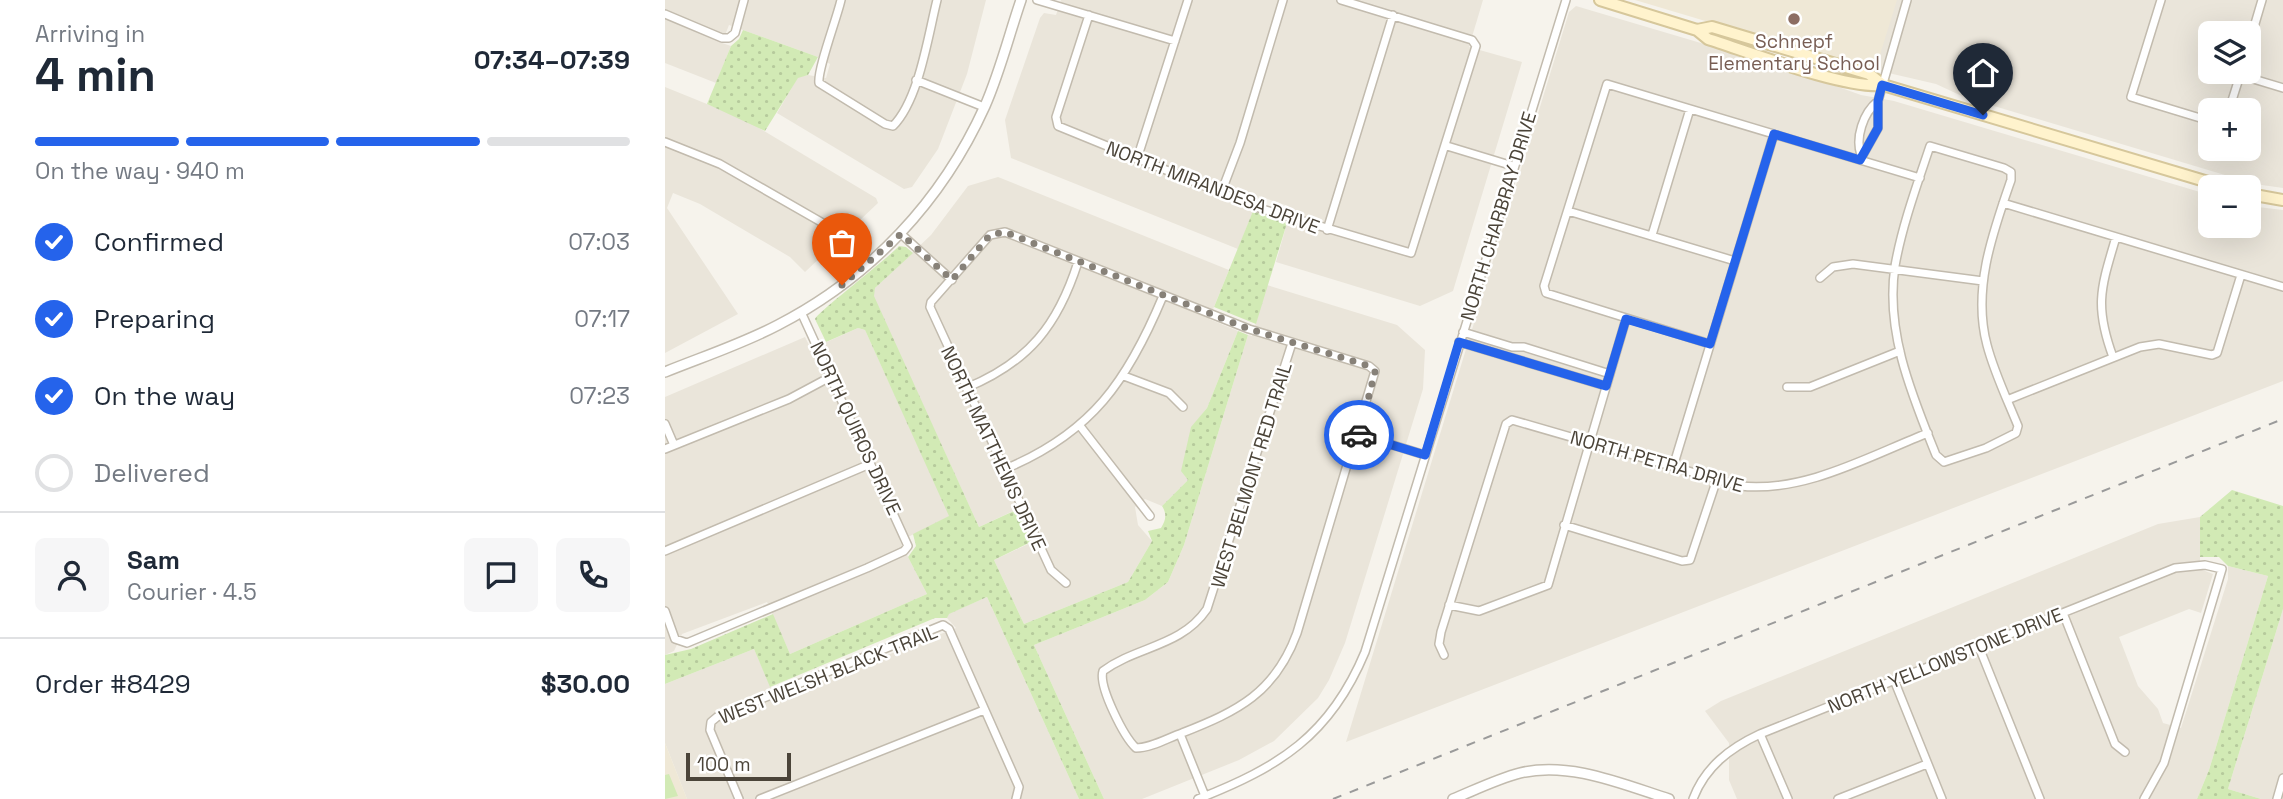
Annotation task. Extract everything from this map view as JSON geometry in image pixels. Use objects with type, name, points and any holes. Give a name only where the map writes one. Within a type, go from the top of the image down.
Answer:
[{"type":"main road","points":[[1600,0],[1697,30],[1708,39],[1866,87],[1882,85],[2198,179]]},
{"type":"main road","points":[[2261,196],[2283,200]]},
{"type":"street","points":[[665,14],[729,38],[735,33],[744,0]]},
{"type":"street","points":[[841,0],[833,33],[817,74],[819,83],[885,124],[893,126],[901,118],[916,80],[937,0]]},
{"type":"street","points":[[665,372],[754,336],[801,312],[862,270],[901,234],[945,177],[984,107],[1021,0]]},
{"type":"street","points":[[1037,0],[1175,41]]},
{"type":"street","points":[[1137,159],[1188,0]]},
{"type":"street","points":[[1221,193],[1240,143],[1283,0]]},
{"type":"street","points":[[1341,0],[1472,40],[1476,46],[1447,146],[1513,166]]},
{"type":"street","name":"NORTH CHARBRAY DRIVE","points":[[1201,798],[1266,770],[1314,734],[1342,701],[1365,652],[1566,0]]},
{"type":"street","points":[[1861,158],[1878,128],[1878,101],[1907,0]]},
{"type":"street","points":[[2161,0],[2131,97],[2198,117]]},
{"type":"street","points":[[2256,21],[2262,0]]},
{"type":"street","name":"NORTH MIRANDESA DRIVE","points":[[1089,15],[1056,117],[1058,126],[1221,193],[1327,230],[1412,253],[1447,146]]},
{"type":"street","points":[[1327,230],[1392,15]]},
{"type":"street","points":[[916,80],[984,107]]},
{"type":"street","points":[[2261,81],[2283,89]]},
{"type":"street","points":[[1710,344],[1546,293],[1544,286],[1607,84],[1861,158],[1920,178]]},
{"type":"street","points":[[1861,158],[1858,147],[1861,124],[1878,101]]},
{"type":"street","points":[[1651,235],[1690,109]]},
{"type":"street","points":[[1862,130],[1874,134]]},
{"type":"street","points":[[1673,467],[1774,134]]},
{"type":"street","points":[[666,144],[720,164],[828,226],[862,270]]},
{"type":"street","points":[[1930,146],[2011,172],[2003,203],[1983,281],[1983,324],[1987,344],[2018,426],[2016,433],[1986,448],[1944,463],[1936,455],[1899,351],[1894,305],[1895,268],[1930,146]]},
{"type":"street","points":[[2003,203],[2283,287]]},
{"type":"street","points":[[1568,211],[1735,261]]},
{"type":"street","points":[[901,234],[952,280],[996,231],[1292,343],[1369,366],[1375,372],[1297,633],[1282,667],[1246,704],[1180,734],[1201,798]]},
{"type":"street","points":[[2113,357],[2101,320],[2100,291],[2116,237]]},
{"type":"street","points":[[966,388],[1007,368],[1038,340],[1064,300],[1078,261]]},
{"type":"street","points":[[1819,278],[1833,267],[1853,264],[1983,281]]},
{"type":"street","points":[[2007,400],[2113,357],[2159,344],[2212,355],[2221,346],[2241,275]]},
{"type":"street","name":"NORTH MATTHEWS DRIVE","points":[[952,280],[930,302],[930,307],[1051,570],[1066,583]]},
{"type":"street","points":[[1005,469],[1028,460],[1080,426],[1124,376],[1143,344],[1163,296]]},
{"type":"street","name":"NORTH QUIROS DRIVE","points":[[665,611],[675,639],[680,643],[687,643],[867,568],[904,551],[908,545],[801,312]]},
{"type":"street","points":[[1444,654],[1439,644],[1449,605],[1479,611],[1548,585],[1626,319]]},
{"type":"street","points":[[1462,332],[1610,374]]},
{"type":"street","points":[[1459,342],[1606,386]]},
{"type":"street","name":"WEST BELMONT RED TRAIL","points":[[1180,734],[1136,748],[1127,738],[1103,685],[1103,671],[1174,640],[1198,622],[1207,609],[1292,343]]},
{"type":"street","points":[[1528,364],[1532,357],[1530,350]]},
{"type":"street","points":[[1787,387],[1809,387],[1899,351]]},
{"type":"street","points":[[665,449],[789,398],[832,376]]},
{"type":"street","points":[[1124,376],[1169,393],[1183,407]]},
{"type":"street","name":"NORTH PETRA DRIVE","points":[[1449,605],[1506,424],[1517,421],[1673,467],[1757,488],[1798,482],[1928,433]]},
{"type":"street","points":[[665,424],[674,446]]},
{"type":"street","points":[[1080,426],[1150,516]]},
{"type":"street","points":[[1357,435],[1425,455]]},
{"type":"street","points":[[665,551],[870,464]]},
{"type":"street","points":[[1564,525],[1682,561],[1690,560],[1717,479]]},
{"type":"street","name":"NORTH YELLOWSTONE DRIVE","points":[[1693,799],[1700,782],[1724,754],[1760,734],[2175,568],[2190,565],[2222,569],[2164,763],[2144,799]]},
{"type":"street","points":[[2063,613],[2115,744],[2125,752]]},
{"type":"street","name":"WEST WELSH BLACK TRAIL","points":[[739,799],[710,730],[711,722],[779,690],[946,626],[984,710]]},
{"type":"street","points":[[1979,647],[2040,799]]},
{"type":"street","points":[[1894,680],[1941,799]]},
{"type":"street","points":[[760,799],[984,710],[1019,787],[1018,797]]},
{"type":"street","points":[[1760,734],[1788,799]]},
{"type":"street","points":[[1838,799],[1927,764]]},
{"type":"street","points":[[1453,799],[1520,773],[1556,769],[1587,774],[1668,799]]},
{"type":"street","points":[[2277,799],[2283,778]]},
{"type":"shaded area","points":[[665,0],[986,0],[967,74],[938,149],[912,187],[904,189],[777,113],[798,77],[808,75],[826,78],[830,64],[818,57],[729,25],[722,43],[731,46],[716,83],[665,63]]},
{"type":"shaded area","points":[[1061,0],[1483,0],[1469,47],[1522,62],[1453,291],[1420,306],[1276,262],[1287,223],[1288,206],[1259,196],[1238,249],[1011,158],[1005,120],[1040,18],[1044,13],[1056,15]]},
{"type":"shaded area","name":"Schnepf Elementary School","points":[[1635,0],[1897,0],[1878,61],[1870,69],[1817,51],[1759,37]]},
{"type":"shaded area","points":[[1638,0],[2283,0],[2283,188],[2261,185],[2261,175],[2225,175],[1964,97],[1936,84],[1867,68]]},
{"type":"shaded area","points":[[1576,6],[1785,68],[1861,95],[1894,101],[2198,191],[2198,238],[2261,238],[2261,207],[2283,210],[2283,381],[1346,742],[1569,12]]},
{"type":"shaded area","points":[[665,87],[744,119],[876,198],[878,203],[805,272],[790,257],[700,204],[673,193],[667,208],[738,314],[665,353]]},
{"type":"shaded area","points":[[998,177],[1229,270],[1209,319],[1238,331],[1207,408],[1191,428],[1189,479],[1162,506],[1145,499],[1135,507],[1138,525],[1152,541],[1128,582],[1024,624],[994,560],[1043,537],[1028,504],[979,527],[873,296],[875,288],[931,235],[968,186]]},
{"type":"shaded area","points":[[1267,285],[1397,325],[1425,350],[1423,389],[1345,643],[1318,698],[1274,741],[1239,760],[1142,799],[1104,799],[1034,645],[1145,600],[1168,582],[1184,545],[1248,335],[1252,336]]},
{"type":"shaded area","points":[[858,328],[865,330],[950,516],[900,541],[927,594],[790,654],[767,602],[682,634],[674,651],[665,655],[665,397],[805,337],[811,349]]},
{"type":"shaded area","points":[[2200,517],[2200,569],[2213,574],[2201,613],[2189,609],[2119,637],[2138,686],[2158,709],[2163,723],[2181,728],[2228,579],[2228,566],[2268,576],[2209,770],[2197,799],[1737,799],[1729,780],[1729,743],[1705,711],[1721,701],[2158,524]]},
{"type":"shaded area","points":[[987,597],[1079,799],[687,799],[665,743],[665,684],[754,649],[776,699],[956,628],[947,618],[948,614]]},
{"type":"shaded area","points":[[2283,609],[2283,799],[2261,799],[2228,789]]},
{"type":"shaded area","points":[[665,743],[687,799],[665,799]]},
{"type":"green space","points":[[743,30],[818,57],[808,75],[798,78],[765,131],[707,104],[731,46],[739,39]]},
{"type":"green space","points":[[1253,211],[1287,223],[1256,324],[1214,307]]},
{"type":"green space","points":[[899,246],[906,247],[913,253],[875,288],[874,296],[979,527],[1016,510],[1031,542],[994,560],[1024,624],[1128,582],[1152,541],[1148,531],[1161,528],[1164,522],[1162,506],[1188,480],[1181,471],[1191,427],[1207,408],[1238,331],[1248,335],[1184,545],[1168,582],[1145,600],[1034,645],[1104,799],[1079,799],[987,597],[949,614],[947,618],[935,618],[770,687],[754,649],[665,684],[665,655],[691,649],[773,614],[790,654],[927,594],[908,557],[916,546],[913,534],[949,516],[865,330],[858,328],[826,342],[815,319]]},
{"type":"green space","points":[[2232,490],[2283,506],[2283,609],[2228,789],[2261,799],[2197,799],[2209,770],[2268,576],[2228,566],[2219,557],[2200,557],[2200,517]]},
{"type":"green space","points":[[669,774],[678,796],[665,799],[665,775]]},
{"type":"railway","points":[[1333,799],[2283,419]]},
{"type":"way so far","points":[[842,285],[901,234],[952,280],[990,235],[996,231],[1005,232],[1249,329],[1369,366],[1375,372],[1359,435]]},
{"type":"place","name":"Schnepf Elementary School","points":[[1794,19]]},
{"type":"route","points":[[1359,435],[1425,455],[1459,342],[1517,362],[1534,364],[1606,386],[1626,319],[1710,344],[1774,134],[1860,160],[1878,128],[1878,101],[1882,85],[1983,115]]}]
